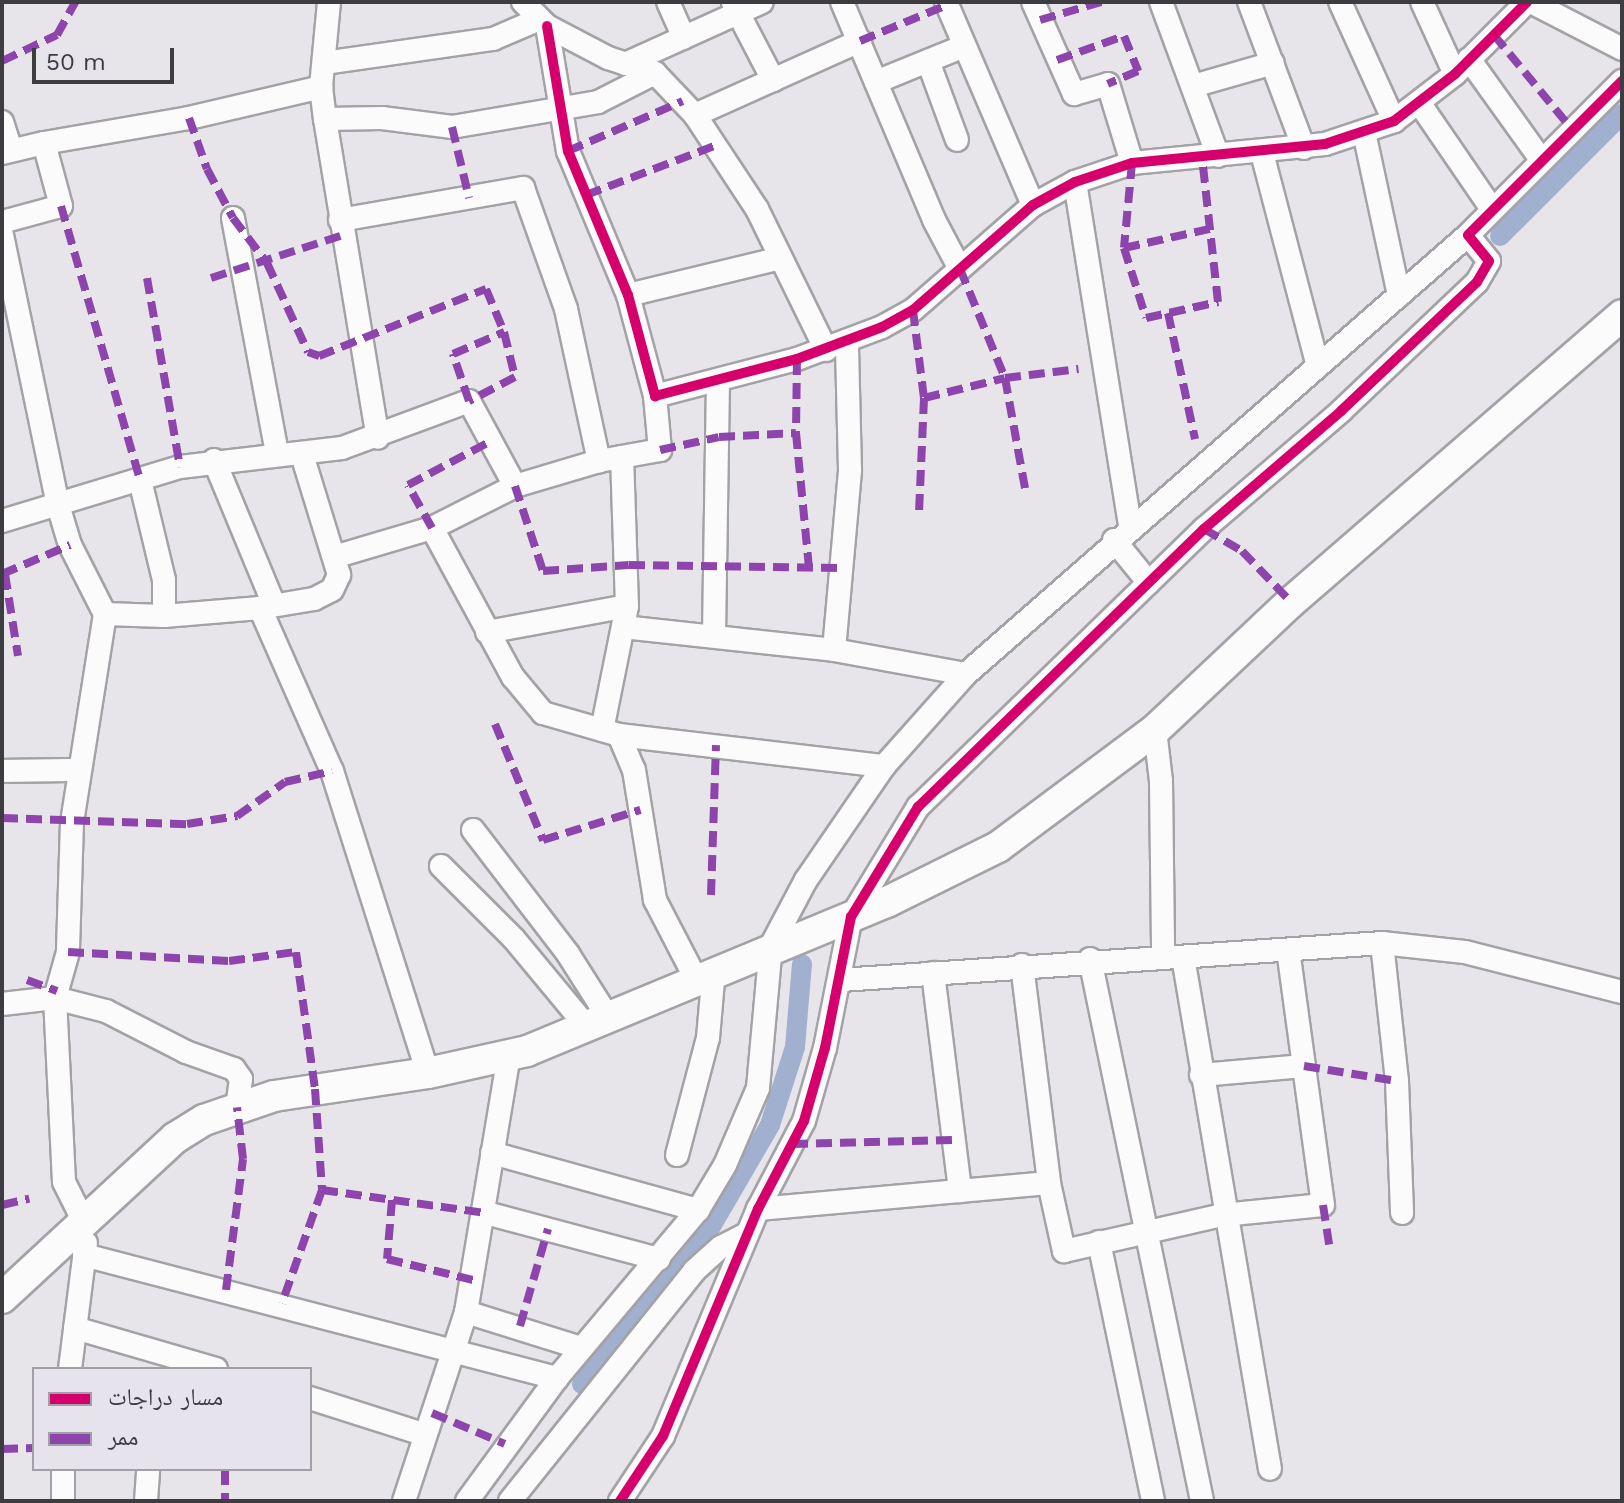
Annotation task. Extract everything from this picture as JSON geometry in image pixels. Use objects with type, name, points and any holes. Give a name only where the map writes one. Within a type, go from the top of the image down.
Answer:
[{"type":"main road","points":[[2,1298],[175,1138],[237,1107],[509,1056],[598,1022],[771,946],[851,917],[998,847],[1155,730],[1291,602],[1622,315]]},
{"type":"street","points":[[329,2],[321,87],[340,220],[378,438]]},
{"type":"street","points":[[523,2],[544,22],[625,64],[655,73],[695,115],[757,209],[781,258],[836,347],[850,470],[834,650]]},
{"type":"street","points":[[668,2],[684,38]]},
{"type":"street","points":[[625,64],[684,38],[736,8],[762,2]]},
{"type":"street","points":[[842,2],[934,220],[960,269]]},
{"type":"street","points":[[946,2],[1033,205]]},
{"type":"street","points":[[1033,2],[1074,94],[1108,84],[1132,163]]},
{"type":"street","points":[[1161,2],[1218,156]]},
{"type":"street","points":[[1249,2],[1304,148]]},
{"type":"street","points":[[1340,2],[1394,121]]},
{"type":"street","points":[[1422,2],[1462,66],[1540,158]]},
{"type":"street","points":[[655,396],[836,347],[913,310],[1033,205],[1075,182],[1132,163],[1304,148],[1394,121],[1420,104],[1462,66],[1521,5],[1622,49]]},
{"type":"street","points":[[736,8],[773,80]]},
{"type":"street","points":[[324,63],[493,39],[544,22]]},
{"type":"street","points":[[334,557],[432,528],[515,486],[599,461],[660,450],[655,396],[628,295],[568,151],[544,22]]},
{"type":"street","points":[[695,115],[860,41]]},
{"type":"street","points":[[876,82],[964,46]]},
{"type":"street","points":[[928,61],[957,140]]},
{"type":"street","points":[[1193,86],[1273,63]]},
{"type":"street","points":[[325,119],[382,118],[452,127],[598,102],[655,73]]},
{"type":"street","points":[[467,1501],[553,1383],[698,1210],[752,1110],[771,946],[806,880],[884,766],[966,674],[1122,534],[1468,235],[1540,158],[1622,81]]},
{"type":"street","points":[[2,122],[7,151],[189,118],[321,87]]},
{"type":"street","points":[[1420,104],[1492,209]]},
{"type":"street","points":[[1364,132],[1399,295]]},
{"type":"street","points":[[2,222],[61,206],[44,143]]},
{"type":"street","points":[[1262,153],[1318,366]]},
{"type":"street","points":[[1075,182],[1122,534],[1149,583]]},
{"type":"street","points":[[340,220],[523,188],[566,309],[599,461]]},
{"type":"street","points":[[233,218],[277,453]]},
{"type":"street","points":[[2,235],[58,505],[70,545],[105,614],[78,770],[68,952],[55,998],[64,1182],[87,1217],[70,1367]]},
{"type":"street","points":[[620,1501],[663,1436],[758,1209],[812,1099],[841,980],[851,917],[928,795],[1149,583],[1477,282],[1489,261],[1468,235]]},
{"type":"street","points":[[628,295],[781,258]]},
{"type":"street","points":[[714,635],[718,381]]},
{"type":"street","points":[[2,521],[214,460],[277,453],[302,455],[378,438],[469,401],[515,486]]},
{"type":"street","points":[[105,614],[164,616],[267,607],[314,599],[332,590],[339,575],[302,455]]},
{"type":"street","points":[[622,457],[625,617],[611,733],[637,782],[655,900],[705,974],[708,1038],[677,1155]]},
{"type":"street","points":[[214,460],[267,607],[332,771],[428,1073]]},
{"type":"street","points":[[140,480],[164,580],[164,616]]},
{"type":"street","points":[[432,528],[487,632],[537,708],[611,733],[884,766]]},
{"type":"street","points":[[487,632],[625,617],[714,635],[834,650],[966,674]]},
{"type":"street","points":[[1155,730],[1173,956],[1201,1075],[1223,1215],[1270,1469]]},
{"type":"street","points":[[2,771],[78,770]]},
{"type":"street","points":[[473,830],[568,954],[598,1022]]},
{"type":"street","points":[[441,866],[598,1022]]},
{"type":"street","points":[[841,980],[1090,959],[1382,943],[1465,952],[1622,992]]},
{"type":"street","points":[[1382,943],[1397,1081],[1402,1213]]},
{"type":"street","points":[[1022,965],[1060,1249],[1146,1236],[1223,1215],[1323,1205],[1288,950]]},
{"type":"street","points":[[1090,959],[1202,1501]]},
{"type":"street","points":[[933,973],[960,1191]]},
{"type":"street","points":[[2,1004],[55,998],[106,1011],[186,1052],[234,1069],[241,1079],[237,1107]]},
{"type":"street","points":[[404,1501],[423,1434],[466,1312],[486,1213],[492,1153],[509,1056]]},
{"type":"street","points":[[1201,1075],[1304,1066]]},
{"type":"street","points":[[492,1153],[698,1210]]},
{"type":"street","points":[[758,1209],[1049,1183]]},
{"type":"street","points":[[486,1213],[659,1259]]},
{"type":"street","points":[[510,1501],[579,1410],[694,1271],[721,1247],[747,1234]]},
{"type":"street","points":[[1099,1242],[1153,1501]]},
{"type":"street","points":[[84,1255],[454,1351],[553,1383],[579,1410]]},
{"type":"street","points":[[466,1312],[581,1348]]},
{"type":"street","points":[[75,1328],[145,1359],[202,1367]]},
{"type":"street","points":[[312,1399],[423,1434]]},
{"type":"street","points":[[63,1471],[63,1501]]},
{"type":"street","points":[[146,1501],[148,1471]]},
{"type":"waterway","points":[[1500,236],[1622,114]]},
{"type":"waterway","points":[[582,1384],[706,1235],[770,1125],[795,1047],[802,964]]},
{"type":"marked path","points":[[2,61],[57,35],[75,2]]},
{"type":"marked path","points":[[1040,20],[1101,2]]},
{"type":"marked path","points":[[860,41],[947,5]]},
{"type":"marked path","points":[[1494,35],[1571,128]]},
{"type":"marked path","points":[[1057,60],[1124,36],[1138,71],[1108,84]]},
{"type":"marked path","points":[[568,151],[683,101]]},
{"type":"marked path","points":[[189,118],[207,169],[233,218],[267,263],[308,352],[319,356],[486,289],[504,332],[515,377],[469,401],[453,354],[504,332]]},
{"type":"marked path","points":[[452,127],[469,198]]},
{"type":"marked path","points":[[586,195],[717,145]]},
{"type":"marked path","points":[[1132,163],[1124,248],[1146,318],[1218,302],[1202,156]]},
{"type":"marked path","points":[[61,206],[140,480]]},
{"type":"marked path","points":[[1124,248],[1210,229]]},
{"type":"marked path","points":[[211,278],[343,235]]},
{"type":"marked path","points":[[960,269],[1005,378],[1025,488]]},
{"type":"marked path","points":[[147,278],[180,467]]},
{"type":"marked path","points":[[913,310],[924,398],[919,511]]},
{"type":"marked path","points":[[1168,313],[1195,439]]},
{"type":"marked path","points":[[797,359],[796,433],[809,567]]},
{"type":"marked path","points":[[924,398],[1005,378],[1078,369]]},
{"type":"marked path","points":[[660,450],[719,437],[796,433]]},
{"type":"marked path","points":[[432,528],[408,485],[491,441]]},
{"type":"marked path","points":[[515,486],[543,571],[629,565],[841,568]]},
{"type":"marked path","points":[[1204,529],[1242,551],[1291,602]]},
{"type":"marked path","points":[[2,574],[70,545]]},
{"type":"marked path","points":[[5,574],[18,656]]},
{"type":"marked path","points":[[495,724],[543,840],[640,810]]},
{"type":"marked path","points":[[711,895],[716,745]]},
{"type":"marked path","points":[[2,818],[187,824],[237,816],[285,782],[332,771]]},
{"type":"marked path","points":[[68,952],[229,961],[296,952],[315,1089],[322,1190],[282,1303]]},
{"type":"marked path","points":[[27,980],[57,991]]},
{"type":"marked path","points":[[1304,1066],[1397,1081]]},
{"type":"marked path","points":[[226,1290],[243,1159],[237,1107]]},
{"type":"marked path","points":[[792,1144],[952,1140]]},
{"type":"marked path","points":[[322,1190],[486,1213]]},
{"type":"marked path","points":[[2,1205],[29,1199]]},
{"type":"marked path","points":[[392,1200],[387,1259],[473,1280]]},
{"type":"marked path","points":[[1323,1205],[1330,1250]]},
{"type":"marked path","points":[[520,1326],[548,1229]]},
{"type":"marked path","points":[[432,1413],[505,1444]]},
{"type":"marked path","points":[[2,1449],[32,1448]]},
{"type":"marked path","points":[[225,1471],[225,1501]]},
{"type":"cycle path","points":[[547,26],[568,151],[628,295],[655,396],[797,359],[882,327],[913,310],[1033,205],[1075,182],[1132,163],[1325,144],[1394,121],[1455,74],[1527,2]]},
{"type":"cycle path","points":[[620,1501],[663,1436],[758,1209],[804,1121],[825,1048],[851,917],[918,807],[1204,529],[1341,411],[1477,282],[1489,261],[1468,235],[1622,81]]}]
